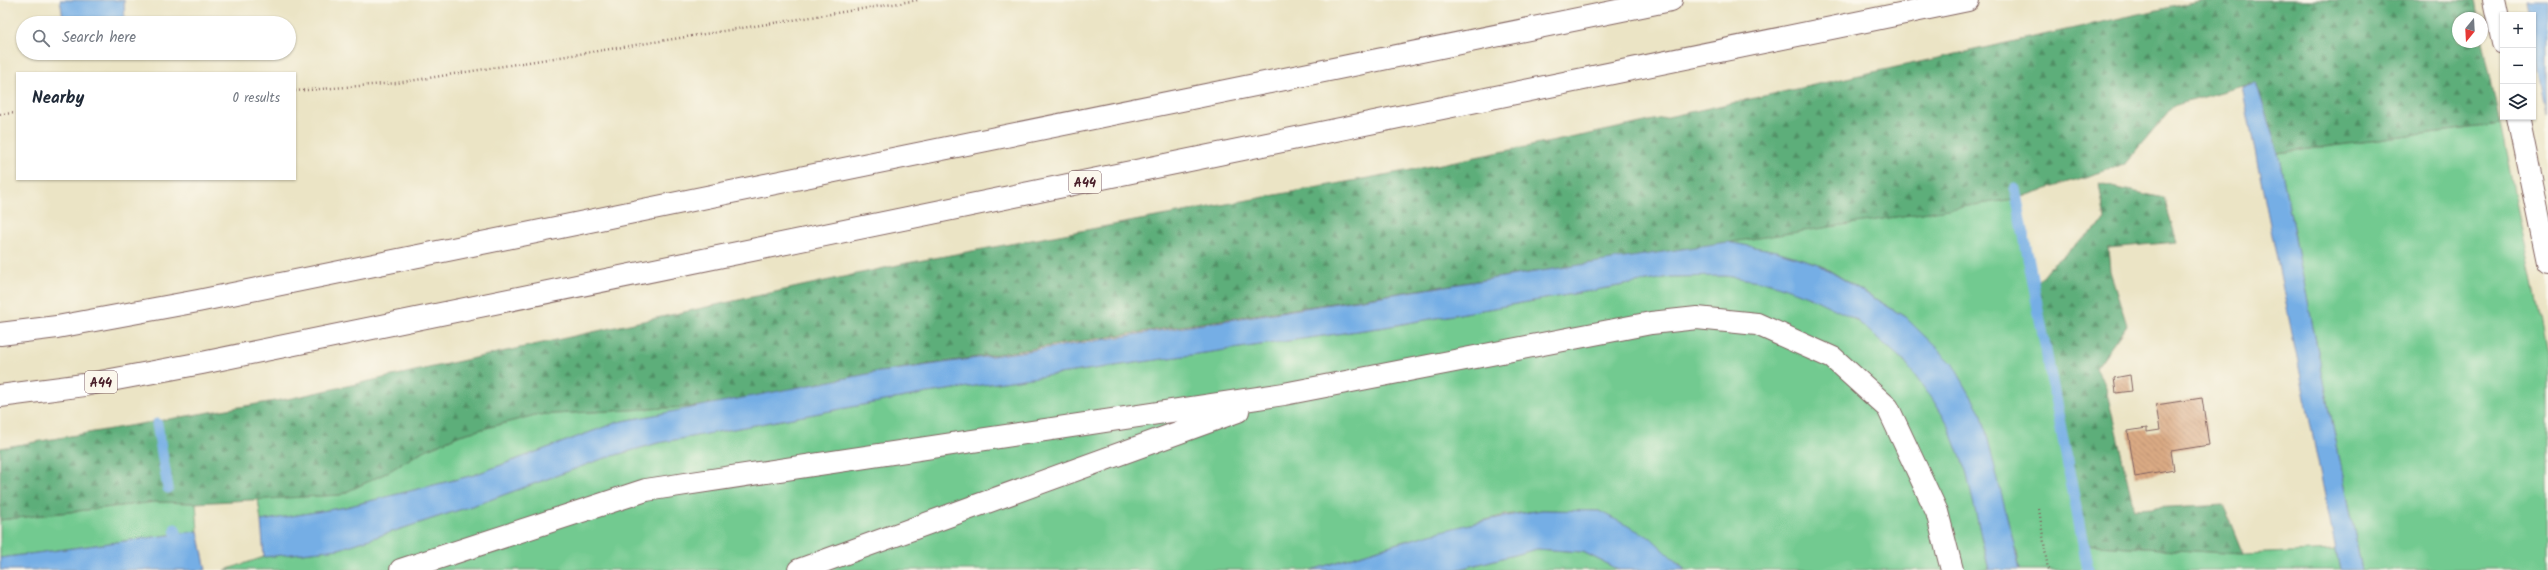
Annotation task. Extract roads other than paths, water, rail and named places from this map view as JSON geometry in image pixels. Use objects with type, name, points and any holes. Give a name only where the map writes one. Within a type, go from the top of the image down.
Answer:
[{"type":"main road","points":[[0,334],[57,327],[198,301],[1671,0]]},
{"type":"main road","name":"A44","points":[[0,396],[84,385],[202,362],[1968,0]]},
{"type":"main road","points":[[2494,0],[2500,29]]},
{"type":"main road","points":[[2519,120],[2548,262]]},
{"type":"main road","points":[[401,570],[646,490],[1284,394],[1651,323],[1697,318],[1758,324],[1833,358],[1888,408],[1937,512],[1952,570]]},
{"type":"main road","points":[[799,570],[1284,394]]},
{"type":"water","points":[[60,0],[124,0],[125,16],[63,16]]},
{"type":"water","points":[[2526,0],[2548,0],[2548,113],[2536,50],[2536,12],[2528,12]]},
{"type":"water","points":[[2256,82],[2278,153],[2362,570],[2340,570],[2242,87]]},
{"type":"water","points":[[1727,242],[1776,251],[1818,264],[1905,317],[1952,363],[1982,415],[2020,570],[1989,570],[1966,471],[1948,424],[1933,400],[1903,360],[1855,319],[1810,297],[1772,283],[1726,276],[1670,277],[1385,327],[927,393],[658,443],[602,459],[484,502],[339,549],[264,557],[261,521],[346,507],[474,475],[618,422],[873,373],[1069,345]]},
{"type":"water","points":[[1542,510],[1599,511],[1651,538],[1685,570],[1619,570],[1583,552],[1537,549],[1456,570],[1312,570],[1454,528]]},
{"type":"water","points":[[198,531],[206,570],[0,570],[0,558]]},
{"type":"waterway","points":[[2015,189],[2088,570]]},
{"type":"waterway","points":[[157,424],[168,488]]},
{"type":"waterway","points":[[175,529],[179,548]]}]
